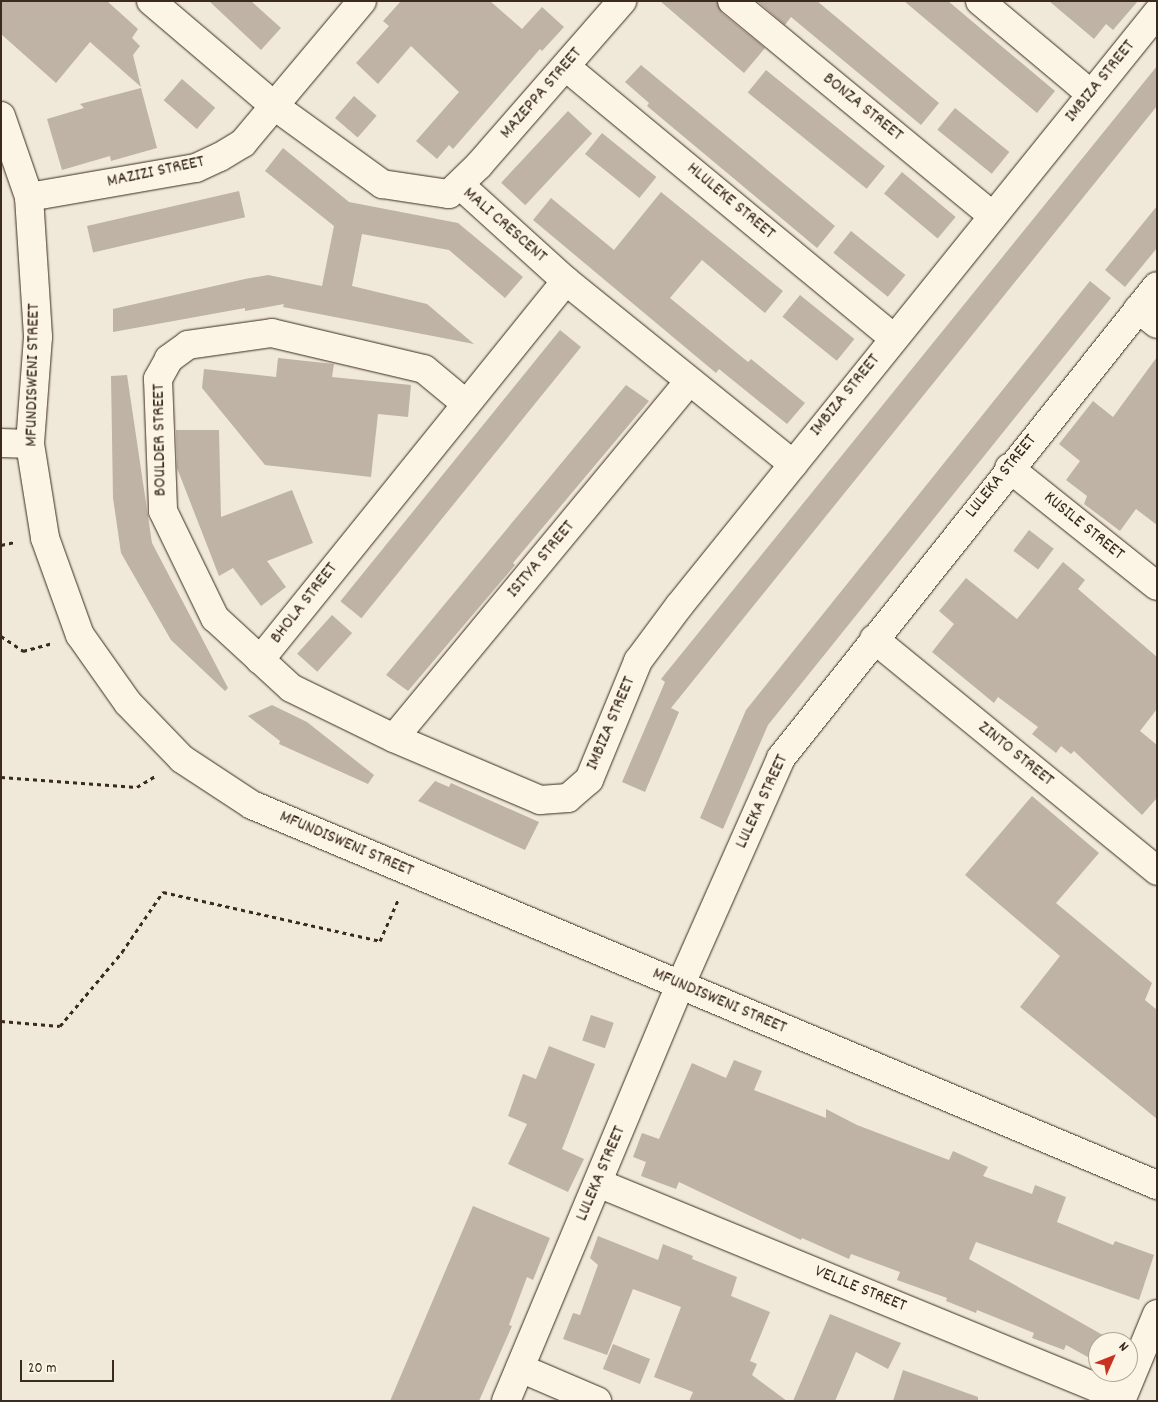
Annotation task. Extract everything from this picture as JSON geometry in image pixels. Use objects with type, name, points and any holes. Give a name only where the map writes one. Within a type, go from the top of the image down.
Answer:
[{"type":"street","name":"MALI CRESCENT","points":[[151,1],[273,105],[382,184],[449,194],[460,185],[566,281],[792,464]]},
{"type":"street","name":"MAZIZI STREET","points":[[29,197],[196,168],[220,158],[243,143],[362,1]]},
{"type":"street","name":"MAZEPPA STREET","points":[[460,185],[566,67],[622,1]]},
{"type":"street","name":"BONZA STREET","points":[[732,1],[993,216]]},
{"type":"street","points":[[980,1],[1091,94]]},
{"type":"street","name":"IMBIZA STREET","points":[[568,798],[589,780],[638,661],[792,464],[1157,13]]},
{"type":"street","name":"HLULEKE STREET","points":[[566,67],[894,338]]},
{"type":"street","name":"MFUNDISWENI STREET","points":[[1,116],[29,197],[38,337],[30,444],[45,538],[80,635],[128,703],[182,760],[252,805],[1157,1185]]},
{"type":"street","name":"BHOLA STREET","points":[[566,281],[464,403],[260,660],[291,688],[394,738],[540,800],[568,798]]},
{"type":"street","name":"LULEKA STREET","points":[[506,1401],[680,986],[781,758],[1009,468],[1147,316],[1157,286]]},
{"type":"street","name":"BOULDER STREET","points":[[260,660],[215,618],[163,511],[158,379],[169,359],[188,345],[272,333],[424,369],[464,403]]},
{"type":"street","name":"ISITYA STREET","points":[[394,738],[689,381]]},
{"type":"street","points":[[1,443],[30,444]]},
{"type":"street","name":"KUSILE STREET","points":[[1009,468],[1157,586]]},
{"type":"street","name":"ZINTO STREET","points":[[874,639],[1157,871]]},
{"type":"street","name":"VELILE STREET","points":[[598,1182],[1121,1399]]},
{"type":"street","points":[[1121,1399],[1157,1314]]},
{"type":"street","points":[[520,1368],[597,1401]]},
{"type":"path","points":[[1,636],[23,651],[80,635]]},
{"type":"path","points":[[1,777],[137,787],[182,760]]},
{"type":"path","points":[[1,1021],[60,1026],[122,952],[163,892],[380,942],[411,872]]},
{"type":"building","points":[[1,1],[107,1],[138,29],[132,38],[140,46],[133,55],[141,87],[90,42],[56,83],[1,34]]},
{"type":"building","points":[[209,1],[251,1],[281,28],[261,50]]},
{"type":"building","points":[[401,1],[490,1],[522,29],[542,7],[564,27],[542,51],[540,49],[453,149],[449,145],[437,159],[416,141],[459,92],[411,46],[378,84],[356,63],[389,26],[383,21]]},
{"type":"building","points":[[660,1],[717,1],[722,13],[765,48],[744,73]]},
{"type":"building","points":[[757,1],[817,1],[939,103],[921,125],[791,17],[785,25]]},
{"type":"building","points":[[904,1],[948,1],[1055,91],[1037,113]]},
{"type":"building","points":[[1049,1],[1138,1],[1113,30],[1106,24],[1094,39]]},
{"type":"building","points":[[641,65],[835,226],[817,248],[647,106],[649,103],[625,82]]},
{"type":"building","points":[[1157,66],[1157,106],[671,708],[679,712],[645,792],[622,782],[665,682],[661,679]]},
{"type":"building","points":[[766,70],[885,166],[867,189],[748,93]]},
{"type":"building","points":[[182,79],[215,108],[197,129],[164,100]]},
{"type":"building","points":[[141,88],[157,148],[111,161],[110,156],[62,170],[47,119],[84,108],[80,104]]},
{"type":"building","points":[[354,96],[377,116],[358,138],[335,118]]},
{"type":"building","points":[[955,108],[1009,152],[992,174],[937,130]]},
{"type":"building","points":[[568,111],[592,134],[525,205],[501,183]]},
{"type":"building","points":[[602,133],[656,177],[639,198],[585,154]]},
{"type":"building","points":[[283,148],[349,202],[458,223],[523,277],[505,298],[449,250],[362,234],[352,286],[427,304],[474,344],[283,307],[284,304],[245,311],[245,308],[113,332],[113,309],[245,279],[268,275],[322,286],[334,226],[265,171]]},
{"type":"building","points":[[902,172],[956,217],[938,238],[884,193]]},
{"type":"building","points":[[239,191],[245,217],[93,252],[87,226]]},
{"type":"building","points":[[661,192],[783,291],[765,313],[702,260],[670,298],[748,362],[751,359],[805,403],[787,424],[719,369],[716,373],[533,220],[551,198],[614,250]]},
{"type":"building","points":[[1157,206],[1157,248],[1125,287],[1105,270]]},
{"type":"building","points":[[851,231],[905,275],[888,297],[833,253]]},
{"type":"building","points":[[1090,281],[1111,298],[768,725],[723,829],[700,818],[746,710]]},
{"type":"building","points":[[800,295],[854,339],[837,361],[782,317]]},
{"type":"building","points":[[560,330],[581,347],[361,618],[340,601]]},
{"type":"building","points":[[1157,357],[1157,525],[1136,509],[1120,531],[1084,504],[1087,496],[1066,480],[1080,461],[1059,444],[1093,401],[1113,417]]},
{"type":"building","points":[[278,358],[334,364],[332,377],[411,385],[408,417],[378,414],[371,477],[265,465],[202,388],[204,369],[276,377]]},
{"type":"building","points":[[127,375],[152,543],[228,688],[225,691],[171,640],[121,553],[113,498],[111,376]]},
{"type":"building","points":[[626,385],[649,401],[513,563],[515,565],[408,691],[386,675]]},
{"type":"building","points":[[176,430],[219,430],[221,517],[292,490],[313,543],[267,561],[286,587],[261,606],[233,568],[219,576],[177,468]]},
{"type":"building","points":[[1029,530],[1054,549],[1038,569],[1013,551]]},
{"type":"building","points":[[1063,562],[1085,580],[1078,589],[1157,657],[1157,709],[1140,731],[1157,745],[1157,798],[1142,815],[1074,751],[1071,754],[1061,746],[1056,753],[1032,734],[1038,727],[998,697],[994,703],[932,652],[954,624],[939,611],[966,578],[1017,619]]},
{"type":"building","points":[[332,615],[352,633],[317,672],[297,654]]},
{"type":"building","points":[[272,705],[307,722],[374,775],[368,784],[279,744],[280,741],[248,716]]},
{"type":"building","points":[[435,781],[449,787],[451,783],[539,822],[525,850],[418,801]]},
{"type":"building","points":[[1032,796],[1099,853],[1056,903],[1152,983],[1145,1000],[1157,1010],[1157,1119],[1020,1007],[1060,956],[965,875]]},
{"type":"building","points":[[591,1015],[614,1023],[605,1048],[582,1041]]},
{"type":"building","points":[[549,1046],[595,1064],[562,1149],[584,1159],[568,1192],[508,1164],[527,1124],[508,1116],[523,1074],[536,1079]]},
{"type":"building","points":[[734,1060],[762,1071],[754,1090],[826,1118],[826,1109],[857,1125],[949,1160],[953,1151],[988,1167],[983,1176],[1032,1194],[1035,1185],[1066,1197],[1057,1222],[1113,1245],[1115,1241],[1154,1255],[1139,1300],[976,1242],[969,1259],[1097,1332],[1088,1332],[1088,1357],[1066,1345],[1064,1350],[1032,1338],[1034,1333],[977,1310],[976,1313],[946,1301],[947,1298],[897,1280],[900,1272],[851,1254],[849,1259],[802,1238],[801,1240],[679,1182],[676,1189],[641,1176],[646,1162],[633,1157],[642,1133],[659,1139],[692,1063],[726,1078]]},
{"type":"building","points":[[473,1206],[550,1238],[533,1280],[527,1277],[509,1325],[512,1326],[479,1401],[390,1401]]},
{"type":"building","points":[[598,1236],[658,1260],[663,1244],[693,1256],[692,1259],[737,1277],[731,1296],[770,1312],[750,1361],[757,1364],[752,1375],[787,1401],[689,1401],[693,1392],[654,1377],[681,1307],[633,1289],[607,1355],[563,1339],[573,1313],[580,1315],[598,1265],[590,1258]]},
{"type":"building","points":[[830,1314],[901,1343],[888,1369],[856,1352],[835,1401],[793,1401]]},
{"type":"building","points":[[613,1344],[650,1359],[640,1384],[603,1369]]},
{"type":"building","points":[[903,1370],[978,1397],[978,1401],[893,1401]]}]
